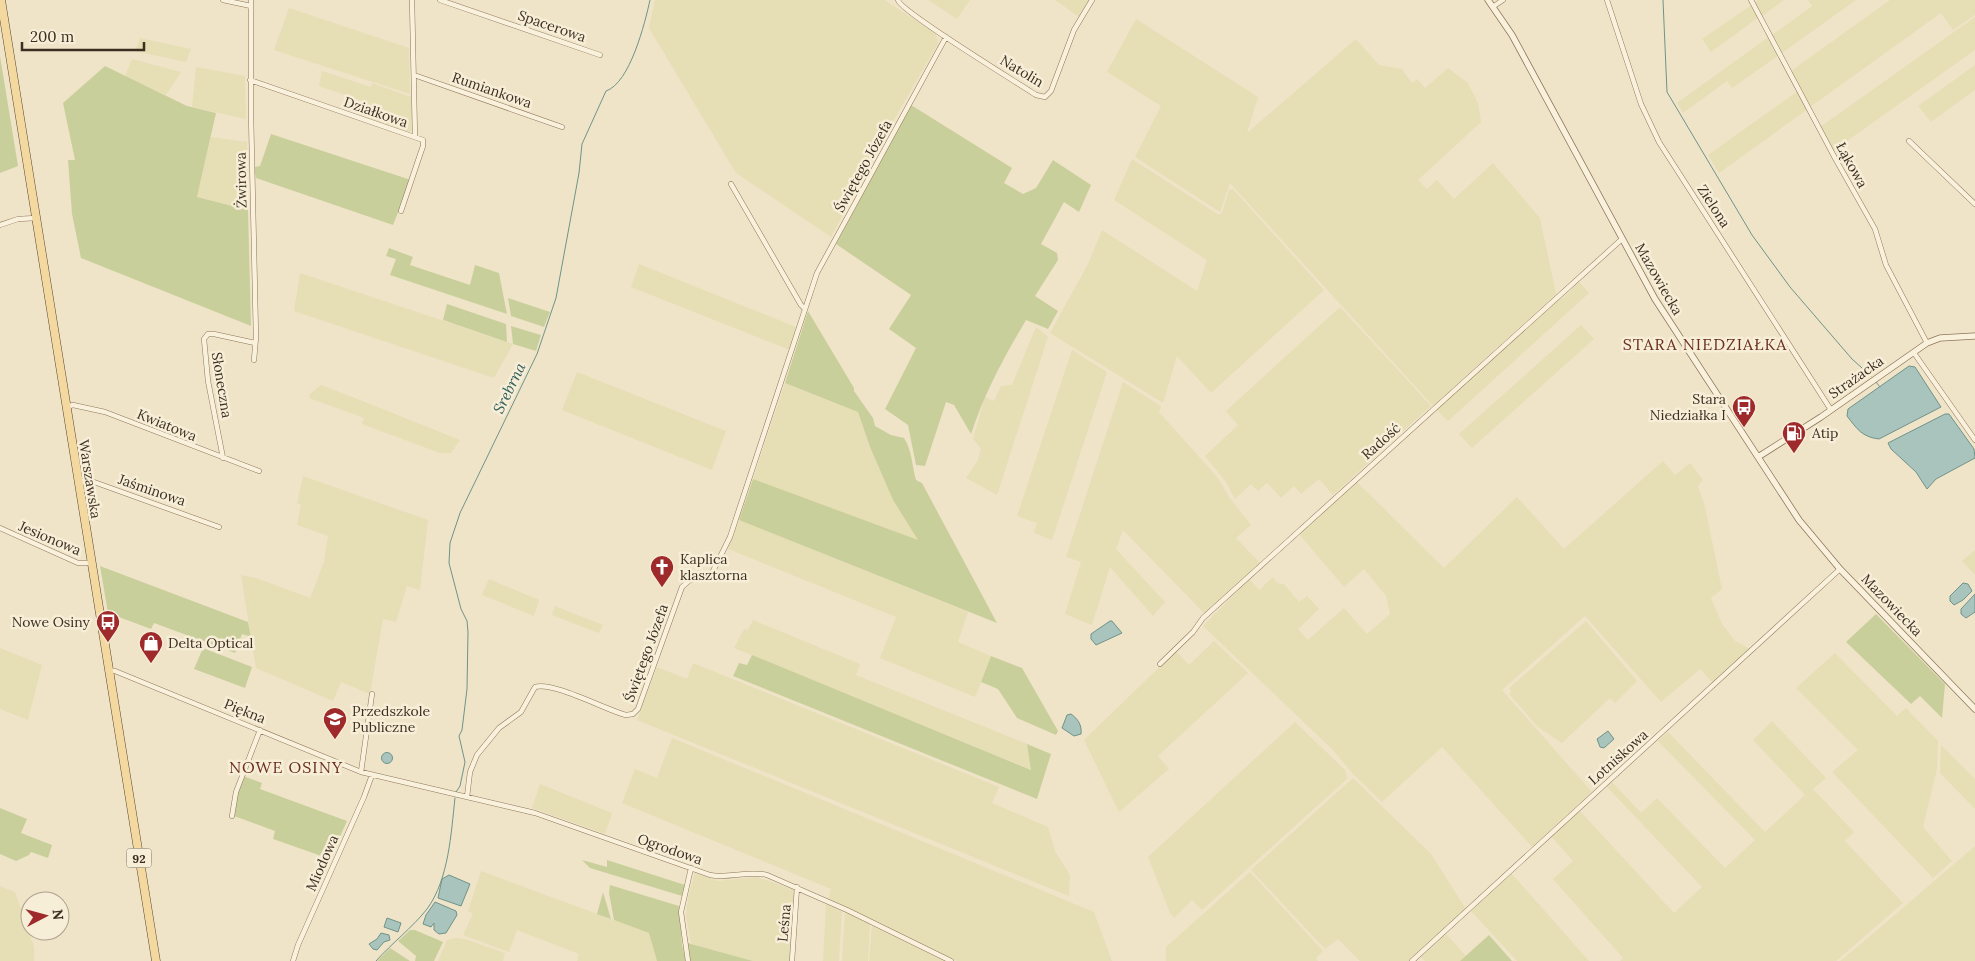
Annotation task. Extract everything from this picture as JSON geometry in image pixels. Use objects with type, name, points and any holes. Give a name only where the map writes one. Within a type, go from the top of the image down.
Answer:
[{"type":"main road","name":"Warszawska","points":[[1,0],[156,961]]},
{"type":"street","points":[[223,0],[251,6]]},
{"type":"street","name":"Żwirowa","points":[[251,0],[250,80],[254,360]]},
{"type":"street","points":[[412,0],[415,137]]},
{"type":"street","name":"Spacerowa","points":[[440,0],[600,55]]},
{"type":"street","points":[[898,0],[903,8],[946,37]]},
{"type":"street","name":"Natolin","points":[[946,37],[1036,95],[1045,97],[1051,91],[1074,30],[1092,0]]},
{"type":"street","name":"Mazowiecka","points":[[1488,0],[1494,6],[1512,35],[1655,299],[1808,533],[1840,569],[1975,709]]},
{"type":"street","points":[[1494,6],[1502,0]]},
{"type":"street","name":"Zielona","points":[[1607,0],[1641,104],[1659,142],[1831,410]]},
{"type":"street","name":"Łąkowa","points":[[1752,0],[1875,229],[1886,265],[1927,343]]},
{"type":"street","name":"Świętego Józefa","points":[[467,797],[470,772],[476,755],[499,728],[523,710],[536,687],[542,686],[563,691],[623,715],[633,714],[638,709],[682,587],[690,580],[711,575],[730,537],[817,273],[946,37]]},
{"type":"street","name":"Rumiankowa","points":[[414,75],[562,126]]},
{"type":"street","name":"Działkowa","points":[[250,80],[423,140],[423,146],[401,212]]},
{"type":"street","points":[[1909,141],[1975,204]]},
{"type":"street","points":[[732,184],[800,305],[805,309]]},
{"type":"street","points":[[0,225],[18,219],[36,218]]},
{"type":"street","name":"Radość","points":[[1160,664],[1193,632],[1203,618],[1622,239]]},
{"type":"street","name":"Słoneczna","points":[[223,458],[208,381],[204,339],[208,334],[214,334],[255,343]]},
{"type":"street","name":"Strażacka","points":[[1758,457],[1831,410],[1927,343],[1940,338],[1975,336]]},
{"type":"street","points":[[1914,352],[1975,440]]},
{"type":"street","name":"Kwiatowa","points":[[66,407],[73,405],[105,412],[259,472]]},
{"type":"street","name":"Jaśminowa","points":[[78,481],[94,482],[219,526]]},
{"type":"street","name":"Jesionowa","points":[[0,528],[78,563],[91,563]]},
{"type":"street","name":"Lotniskowa","points":[[1412,961],[1840,569]]},
{"type":"street","name":"Piękna","points":[[108,670],[115,671],[372,775]]},
{"type":"street","points":[[361,772],[372,694]]},
{"type":"street","points":[[232,816],[236,792],[260,730]]},
{"type":"street","name":"Ogrodowa","points":[[372,775],[535,813],[718,876],[761,873],[797,887],[951,961]]},
{"type":"street","name":"Miodowa","points":[[293,961],[298,945],[372,775]]},
{"type":"street","points":[[688,961],[681,912],[691,868]]},
{"type":"street","name":"Leśna","points":[[792,961],[797,887]]},
{"type":"shaded area","points":[[655,0],[885,0],[936,34],[938,44],[889,128],[831,237],[736,173],[649,28]]},
{"type":"shaded area","points":[[928,0],[970,0],[957,19]]},
{"type":"shaded area","points":[[1055,0],[1089,0],[1079,17]]},
{"type":"shaded area","points":[[1758,0],[1784,0],[1762,16],[1755,2]]},
{"type":"shaded area","points":[[1808,0],[1856,0],[1782,53],[1772,35],[1812,6]]},
{"type":"shaded area","points":[[1890,0],[1975,0],[1975,15],[1953,30],[1941,13],[1810,107],[1791,71]]},
{"type":"shaded area","points":[[1753,4],[1759,17],[1711,52],[1702,39]]},
{"type":"shaded area","points":[[289,8],[409,48],[410,94],[274,50]]},
{"type":"shaded area","points":[[1975,17],[1975,50],[1833,151],[1820,127]]},
{"type":"shaded area","points":[[1136,19],[1258,97],[1247,133],[1356,39],[1379,65],[1402,69],[1412,83],[1417,79],[1425,88],[1448,68],[1468,83],[1478,103],[1481,122],[1418,180],[1427,189],[1437,180],[1454,199],[1493,163],[1540,218],[1556,294],[1433,406],[1230,183],[1220,212],[1135,157],[1161,106],[1107,72]]},
{"type":"shaded area","points":[[1770,36],[1779,55],[1732,88],[1727,81],[1683,113],[1677,103]]},
{"type":"shaded area","points":[[140,38],[191,49],[186,62],[135,51]]},
{"type":"shaded area","points":[[132,59],[181,72],[166,95],[125,76]]},
{"type":"shaded area","points":[[1975,65],[1975,90],[1931,122],[1918,106]]},
{"type":"shaded area","points":[[196,67],[245,76],[246,119],[192,107]]},
{"type":"shaded area","points":[[322,71],[371,87],[372,83],[411,97],[413,130],[409,132],[361,116],[366,102],[319,86]]},
{"type":"shaded area","points":[[1798,91],[1808,109],[1719,173],[1708,155]]},
{"type":"shaded area","points":[[211,137],[247,142],[248,210],[197,197]]},
{"type":"shaded area","points":[[1132,159],[1219,215],[1222,213],[1229,190],[1233,189],[1324,290],[1211,393],[1177,356],[1163,403],[1050,333],[1088,264],[1102,230],[1197,291],[1207,260],[1114,200]]},
{"type":"shaded area","points":[[639,264],[796,327],[790,350],[631,287]]},
{"type":"shaded area","points":[[300,273],[513,344],[494,378],[294,311]]},
{"type":"shaded area","points":[[1579,282],[1589,293],[1448,421],[1437,410],[1438,407]]},
{"type":"shaded area","points":[[1340,307],[1431,406],[1333,495],[1319,479],[1301,494],[1294,486],[1281,498],[1267,483],[1258,491],[1251,484],[1235,499],[1226,482],[1205,456],[1238,425],[1226,411]]},
{"type":"shaded area","points":[[1581,325],[1594,339],[1472,448],[1459,434]]},
{"type":"shaded area","points":[[1036,327],[1048,337],[997,495],[966,478],[978,460],[981,449],[973,439],[985,397],[994,401],[1001,386],[1012,385]]},
{"type":"shaded area","points":[[1072,350],[1107,372],[1052,540],[1034,533],[1037,523],[1017,516]]},
{"type":"shaded area","points":[[577,372],[726,431],[712,470],[562,410]]},
{"type":"shaded area","points":[[1123,382],[1161,406],[1159,412],[1218,478],[1229,497],[1251,525],[1236,538],[1260,563],[1205,614],[1123,530],[1116,549],[1165,602],[1153,616],[1110,567],[1092,625],[1065,614],[1081,562],[1066,557]]},
{"type":"shaded area","points":[[785,383],[858,412],[870,447],[893,500],[919,541],[753,479]]},
{"type":"shaded area","points":[[321,385],[460,440],[451,453],[440,453],[362,424],[364,418],[309,398],[310,394]]},
{"type":"shaded area","points":[[1663,461],[1675,475],[1690,463],[1703,480],[1698,486],[1705,507],[1722,589],[1711,598],[1722,624],[1735,641],[1750,649],[1713,683],[1700,669],[1661,702],[1585,616],[1502,690],[1592,792],[1532,847],[1442,747],[1382,802],[1353,774],[1333,750],[1203,626],[1249,579],[1259,590],[1273,577],[1277,583],[1284,584],[1299,602],[1307,596],[1319,609],[1298,629],[1308,640],[1344,608],[1367,634],[1390,614],[1386,596],[1364,569],[1344,587],[1299,534],[1357,482],[1444,568],[1517,497],[1564,549]]},
{"type":"shaded area","points":[[303,476],[428,520],[420,590],[407,586],[396,622],[383,619],[370,694],[341,682],[333,701],[256,668],[241,575],[256,578],[310,598],[324,562],[328,536],[297,525],[301,505],[297,503]]},
{"type":"shaded area","points":[[739,520],[968,612],[958,642],[991,656],[975,697],[880,658],[896,617],[728,549]]},
{"type":"shaded area","points":[[1975,550],[1975,574],[1974,574],[1962,561]]},
{"type":"shaded area","points":[[489,579],[539,600],[534,616],[482,595]]},
{"type":"shaded area","points":[[555,606],[603,625],[599,633],[552,615]]},
{"type":"shaded area","points":[[753,620],[860,664],[856,675],[1027,744],[1032,770],[734,648],[744,629],[748,630]]},
{"type":"shaded area","points":[[1586,621],[1637,681],[1615,703],[1610,698],[1562,743],[1538,727],[1509,694],[1511,692],[1509,688]]},
{"type":"shaded area","points":[[1214,641],[1248,673],[1158,756],[1169,769],[1119,812],[1084,740],[1176,651],[1189,665]]},
{"type":"shaded area","points":[[0,648],[42,665],[28,720],[0,709]]},
{"type":"shaded area","points":[[1835,653],[1897,716],[1906,708],[1938,741],[1937,769],[1923,827],[1952,861],[1933,878],[1832,772],[1858,750],[1796,688]]},
{"type":"shaded area","points":[[693,663],[999,787],[992,803],[1048,827],[1055,851],[1070,875],[1069,896],[637,720],[657,667],[687,679]]},
{"type":"shaded area","points":[[1772,721],[1826,778],[1813,789],[1854,832],[1845,841],[1903,903],[1836,961],[1620,961],[1623,958],[1553,879],[1573,861],[1551,836],[1580,811],[1674,913],[1702,887],[1607,787],[1612,782],[1641,813],[1657,798],[1725,868],[1755,840],[1658,741],[1668,732],[1765,832],[1805,795],[1753,740]]},
{"type":"shaded area","points":[[1295,722],[1345,770],[1347,779],[1202,910],[1192,900],[1174,918],[1170,913],[1148,857]]},
{"type":"shaded area","points":[[672,738],[1094,912],[1112,961],[957,961],[828,900],[831,889],[622,803],[635,769],[657,778]]},
{"type":"shaded area","points":[[1941,745],[1975,779],[1975,809],[1940,773]]},
{"type":"shaded area","points":[[1353,778],[1431,854],[1466,909],[1410,961],[1360,961],[1338,939],[1325,949],[1251,870]]},
{"type":"shaded area","points":[[540,784],[612,813],[605,834],[532,808]]},
{"type":"shaded area","points":[[1975,846],[1975,961],[1840,961],[1862,943]]},
{"type":"shaded area","points":[[481,871],[649,933],[657,961],[577,961],[579,954],[517,930],[509,952],[463,935],[473,914],[468,911]]},
{"type":"shaded area","points":[[1250,872],[1323,951],[1316,958],[1318,961],[1166,961],[1166,947]]},
{"type":"shaded area","points":[[695,873],[718,881],[757,877],[795,890],[790,961],[753,961],[691,944],[686,915],[688,897]]},
{"type":"shaded area","points":[[1511,873],[1589,961],[1517,961],[1471,911]]},
{"type":"shaded area","points":[[0,886],[15,892],[20,906],[20,941],[32,941],[34,961],[0,961]]},
{"type":"shaded area","points":[[826,904],[842,911],[839,961],[823,961]]},
{"type":"shaded area","points":[[845,912],[870,923],[868,961],[842,961]]},
{"type":"shaded area","points":[[872,926],[946,961],[869,961]]},
{"type":"shaded area","points":[[1446,934],[1466,956],[1460,961],[1425,961],[1421,957]]},
{"type":"shaded area","points":[[465,939],[505,953],[503,961],[438,961],[447,940]]},
{"type":"green space","points":[[0,56],[18,166],[0,173]]},
{"type":"green space","points":[[105,66],[187,106],[216,113],[197,197],[248,210],[251,326],[81,258],[72,214],[68,160],[75,160],[63,103]]},
{"type":"green space","points":[[911,105],[1012,168],[1004,183],[1023,194],[1036,188],[1053,160],[1091,185],[1079,212],[1064,202],[1041,244],[1057,253],[1058,260],[1035,296],[1058,311],[1048,329],[1026,320],[995,376],[971,434],[954,405],[946,402],[925,466],[916,465],[908,425],[885,409],[916,348],[889,329],[911,295],[836,244]]},
{"type":"green space","points":[[271,134],[411,180],[393,225],[256,178],[254,167],[260,166]]},
{"type":"green space","points":[[389,248],[413,257],[410,265],[470,285],[475,265],[499,273],[507,314],[390,275],[396,259],[386,256]]},
{"type":"green space","points":[[508,298],[550,312],[544,327],[511,316]]},
{"type":"green space","points":[[447,304],[506,324],[507,342],[443,320]]},
{"type":"green space","points":[[808,311],[854,391],[873,418],[875,426],[891,435],[904,438],[910,453],[916,480],[922,483],[997,623],[739,520],[753,479],[918,540],[893,500],[870,447],[858,412],[785,383]]},
{"type":"green space","points":[[511,326],[541,335],[536,351],[513,344]]},
{"type":"green space","points":[[100,566],[248,622],[251,637],[242,634],[235,653],[154,623],[151,629],[108,613]]},
{"type":"green space","points":[[1876,614],[1945,684],[1942,718],[1920,696],[1911,704],[1846,642]]},
{"type":"green space","points":[[203,648],[252,667],[245,688],[194,669]]},
{"type":"green space","points":[[752,655],[1031,770],[1027,744],[1051,754],[1037,799],[733,676],[739,663],[747,665]]},
{"type":"green space","points":[[991,656],[1022,668],[1058,731],[1056,735],[1017,718],[998,689],[981,682]]},
{"type":"green space","points":[[243,776],[262,783],[260,789],[347,821],[330,859],[273,839],[275,831],[234,816],[236,797]]},
{"type":"green space","points":[[0,808],[27,819],[21,833],[52,845],[48,858],[31,852],[29,855],[16,861],[0,854]]},
{"type":"green space","points":[[582,860],[607,867],[607,860],[685,885],[682,896],[590,868]]},
{"type":"green space","points":[[610,885],[679,906],[682,945],[686,961],[657,961],[649,933],[614,920],[609,893]]},
{"type":"green space","points":[[603,892],[611,919],[597,914]]},
{"type":"green space","points":[[410,930],[415,930],[443,942],[434,961],[415,961],[416,956],[398,941]]},
{"type":"green space","points":[[1489,935],[1512,961],[1460,961]]},
{"type":"green space","points":[[686,942],[691,944],[753,961],[691,961]]},
{"type":"green space","points":[[390,948],[410,961],[377,961]]},
{"type":"water","points":[[1909,366],[1915,367],[1941,407],[1879,439],[1864,434],[1847,416],[1848,409]]},
{"type":"water","points":[[1945,414],[1949,414],[1974,449],[1975,458],[1936,479],[1927,489],[1916,472],[1891,449],[1888,443]]},
{"type":"water","points":[[1963,583],[1968,584],[1972,591],[1963,600],[1954,605],[1950,601],[1950,596]]},
{"type":"water","points":[[1975,594],[1975,612],[1966,618],[1961,614],[1961,609]]},
{"type":"water","points":[[1110,621],[1122,633],[1096,645],[1091,639],[1091,634]]},
{"type":"water","points":[[1071,714],[1079,722],[1081,734],[1074,736],[1062,728],[1067,715]]},
{"type":"water","points":[[1608,731],[1614,739],[1604,748],[1600,747],[1597,739]]},
{"type":"water","points":[[387,752],[393,758],[387,764],[381,758]]},
{"type":"water","points":[[449,875],[470,884],[461,906],[438,898],[442,879]]},
{"type":"water","points":[[435,902],[456,911],[457,915],[446,933],[439,934],[434,930],[434,923],[431,927],[423,924],[426,915]]},
{"type":"water","points":[[387,918],[401,923],[398,932],[384,927]]},
{"type":"water","points":[[381,933],[389,935],[390,940],[384,942],[377,950],[373,949],[369,944],[377,939]]},
{"type":"waterway","name":"Srebrna","points":[[456,792],[460,786],[465,762],[459,736],[462,730],[467,689],[468,632],[467,621],[461,609],[449,563],[450,543],[460,513],[537,354],[556,298],[579,173],[582,144],[606,91],[615,86],[629,65],[640,37],[650,0]]},
{"type":"waterway","points":[[1663,0],[1667,92],[1752,235],[1790,287],[1852,359],[1871,376]]},
{"type":"waterway","points":[[1876,382],[1880,387]]},
{"type":"waterway","points":[[376,961],[421,916],[434,897],[440,884],[448,855],[455,798]]},
{"type":"place","name":"Stara Niedziałka I","points":[[1744,428]]},
{"type":"place","name":"Atip","points":[[1794,454]]},
{"type":"place","name":"Kaplica klasztorna","points":[[662,588]]},
{"type":"place","name":"Nowe Osiny","points":[[108,643]]},
{"type":"place","name":"Delta Optical","points":[[151,664]]},
{"type":"place","name":"Przedszkole Publiczne","points":[[335,740]]},
{"type":"district","name":"STARA NIEDZIAŁKA","points":[[1705,344]]},
{"type":"district","name":"NOWE OSINY","points":[[286,767]]}]
